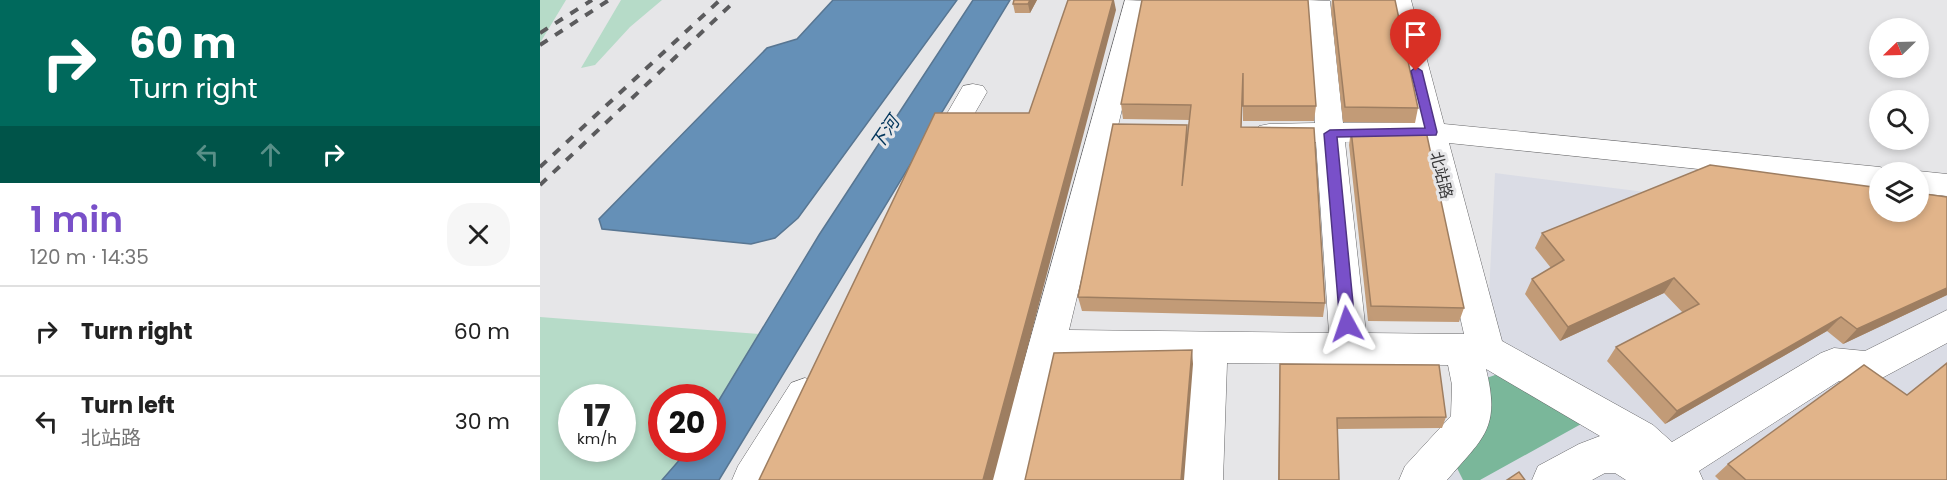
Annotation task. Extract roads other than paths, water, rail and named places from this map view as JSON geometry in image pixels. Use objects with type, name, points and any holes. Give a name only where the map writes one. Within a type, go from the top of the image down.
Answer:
[{"type":"street","points":[[1012,480],[1047,345],[1114,128],[1137,1]]},
{"type":"street","points":[[1318,1],[1349,348]]},
{"type":"street","name":"北站路","points":[[1391,1],[1431,132],[1475,350],[1471,385],[1471,423],[1420,480]]},
{"type":"street","points":[[955,124],[972,92]]},
{"type":"street","points":[[1254,133],[1431,132],[1869,177]]},
{"type":"street","points":[[1929,183],[1947,185]]},
{"type":"street","points":[[1668,476],[1834,364],[1869,367],[1947,325]]},
{"type":"street","points":[[1047,345],[1475,350],[1640,438],[1668,476]]},
{"type":"street","points":[[1202,480],[1209,346]]},
{"type":"street","points":[[753,480],[820,370]]},
{"type":"street","points":[[1553,480],[1604,452],[1625,455],[1668,476]]},
{"type":"water","points":[[833,0],[957,0],[798,218],[775,238],[751,244],[602,229],[599,219],[767,48],[797,39]]},
{"type":"water","points":[[973,0],[1010,0],[719,480],[662,480],[678,462],[726,462],[726,389],[819,235]]},
{"type":"railway","points":[[540,33],[592,0]]},
{"type":"railway","points":[[540,45],[609,0]]},
{"type":"railway","points":[[540,167],[720,0]]},
{"type":"railway","points":[[540,185],[736,0]]},
{"type":"water label","name":"下河","points":[[885,133]]}]
